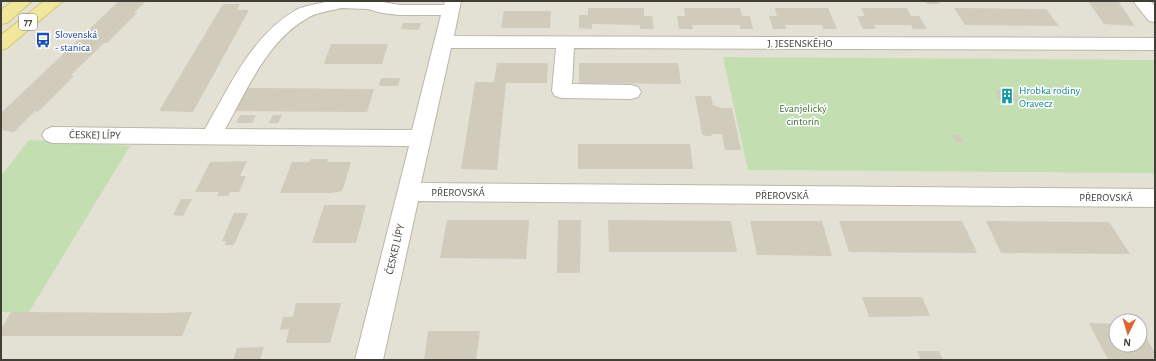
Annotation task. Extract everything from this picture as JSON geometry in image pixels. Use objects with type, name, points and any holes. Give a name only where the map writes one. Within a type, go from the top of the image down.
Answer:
[{"type":"main road","name":"77","points":[[1,19],[24,1]]},
{"type":"main road","name":"77","points":[[1,44],[55,1]]},
{"type":"street","points":[[1141,1],[1155,17]]},
{"type":"street","name":"ČESKEJ LÍPY","points":[[211,136],[257,56],[282,27],[304,13],[341,3],[371,3],[382,8],[400,10],[453,5],[369,360]]},
{"type":"street","name":"J. JESENSKÉHO","points":[[444,42],[1155,44]]},
{"type":"street","points":[[565,42],[562,91],[631,92]]},
{"type":"street","name":"ČESKEJ LÍPY","points":[[52,135],[422,138]]},
{"type":"street","name":"PŘEROVSKÁ","points":[[409,192],[1155,198]]},
{"type":"shaded area","points":[[1,1],[1155,1],[1155,360],[1,360]]},
{"type":"green space","name":"Evanjelický cintorín","points":[[723,57],[1155,60],[1155,173],[748,170]]},
{"type":"green space","points":[[29,140],[130,146],[29,312],[1,312],[1,176]]},
{"type":"building","points":[[119,1],[146,1],[134,13],[137,13],[107,43],[104,43],[71,75],[74,76],[38,112],[35,111],[14,132],[1,130],[1,113]]},
{"type":"building","points":[[925,1],[938,1],[940,4],[927,4]]},
{"type":"building","points":[[1088,1],[1118,1],[1135,26],[1104,24]]},
{"type":"building","points":[[223,4],[240,4],[237,10],[249,10],[193,112],[159,111]]},
{"type":"building","points":[[588,8],[644,8],[644,16],[652,16],[654,29],[640,29],[640,25],[592,24],[592,29],[579,28],[579,15],[588,15]]},
{"type":"building","points":[[684,8],[740,8],[742,16],[750,16],[753,29],[740,29],[740,25],[692,25],[693,29],[679,29],[677,16],[685,16]]},
{"type":"building","points":[[775,8],[828,8],[837,29],[823,29],[822,25],[785,25],[786,29],[773,29],[769,16],[777,16]]},
{"type":"building","points":[[861,8],[907,8],[911,16],[919,16],[927,29],[913,29],[911,25],[874,25],[876,29],[863,29],[857,16],[865,16]]},
{"type":"building","points":[[954,8],[1046,9],[1059,26],[965,25]]},
{"type":"building","points":[[504,11],[551,11],[550,28],[501,28]]},
{"type":"building","points":[[403,23],[421,23],[419,30],[401,29]]},
{"type":"building","points":[[331,44],[388,44],[382,64],[324,64]]},
{"type":"building","points":[[497,63],[548,63],[547,83],[506,83],[497,170],[461,169],[475,82],[494,82]]},
{"type":"building","points":[[579,63],[678,63],[681,84],[579,83]]},
{"type":"building","points":[[381,78],[400,78],[398,86],[379,86]]},
{"type":"building","points":[[244,88],[374,89],[367,112],[232,111]]},
{"type":"building","name":"Hrobka rodiny Oravecz","points":[[995,90],[1013,90],[1019,102],[1000,101]]},
{"type":"building","points":[[695,96],[711,96],[713,105],[722,108],[732,108],[741,150],[725,150],[722,134],[706,136],[702,134]]},
{"type":"building","points":[[240,115],[256,115],[252,123],[236,123]]},
{"type":"building","points":[[273,115],[282,115],[278,123],[269,123]]},
{"type":"building","points":[[952,135],[960,135],[963,142],[955,142]]},
{"type":"building","points":[[578,144],[690,144],[693,169],[578,169]]},
{"type":"building","points":[[311,159],[328,159],[327,162],[351,162],[343,189],[332,193],[280,193],[292,162],[309,162]]},
{"type":"building","points":[[247,161],[240,176],[246,176],[239,192],[230,192],[228,196],[217,196],[219,192],[195,192],[210,162]]},
{"type":"building","points":[[181,199],[192,199],[183,216],[173,215]]},
{"type":"building","points":[[324,205],[366,205],[356,243],[312,243]]},
{"type":"building","points":[[234,213],[248,213],[234,245],[225,245],[226,241],[222,241]]},
{"type":"building","points":[[447,220],[529,220],[526,259],[440,258]]},
{"type":"building","points":[[558,220],[581,220],[580,273],[557,273]]},
{"type":"building","points":[[608,220],[731,221],[737,252],[609,252]]},
{"type":"building","points":[[750,221],[822,221],[832,256],[757,255]]},
{"type":"building","points":[[839,221],[962,221],[977,253],[849,252]]},
{"type":"building","points":[[986,221],[1109,222],[1130,254],[1001,253]]},
{"type":"building","points":[[862,297],[922,297],[930,316],[869,317]]},
{"type":"building","points":[[296,303],[341,303],[330,343],[286,343],[289,329],[280,330],[283,317],[293,317]]},
{"type":"building","points":[[11,312],[192,312],[182,336],[1,336],[1,329]]},
{"type":"building","points":[[1089,323],[1108,324],[1108,353],[1148,353],[1148,341],[1155,353],[1155,360],[1108,360]]},
{"type":"building","points":[[428,331],[480,331],[476,360],[424,360]]},
{"type":"building","points":[[264,347],[260,360],[233,360],[237,348]]},
{"type":"building","points":[[917,351],[939,351],[943,360],[921,360]]},
{"type":"place","name":"Slovenská - stanica","points":[[43,40]]},
{"type":"place","name":"Hrobka rodiny Oravecz","points":[[1007,96]]}]
